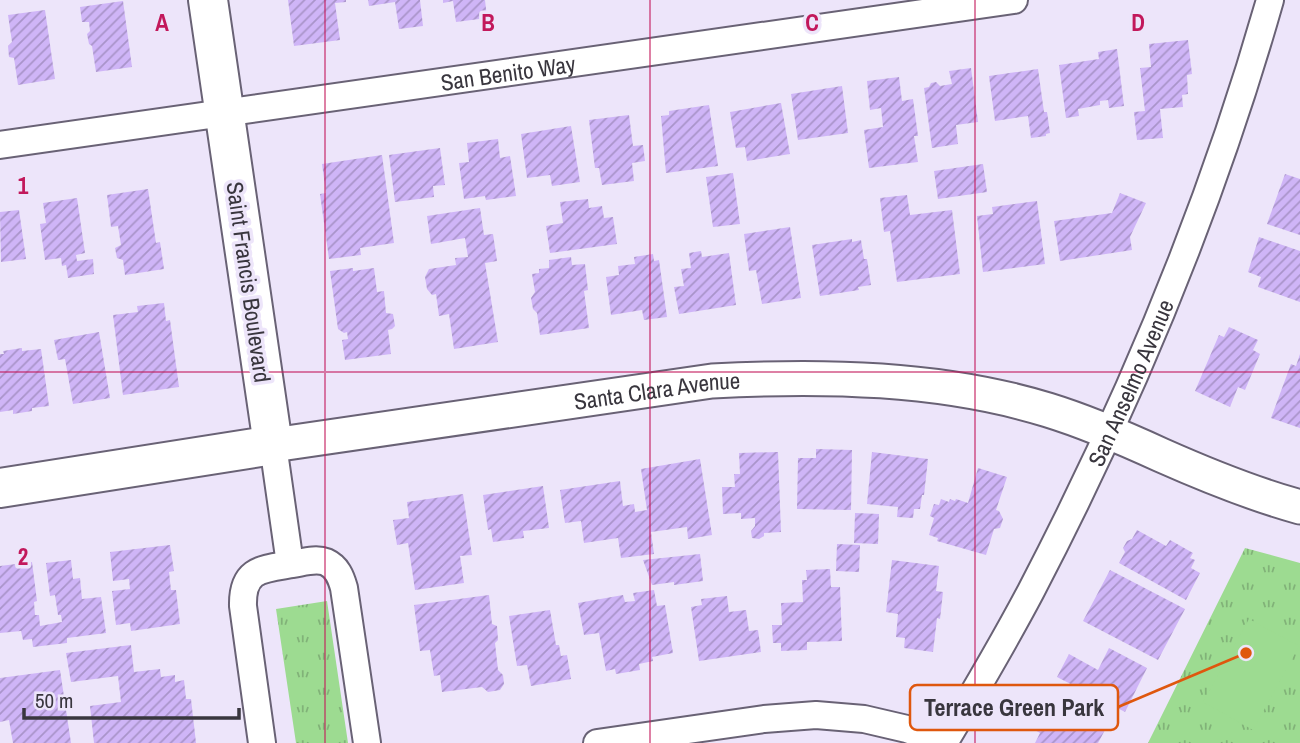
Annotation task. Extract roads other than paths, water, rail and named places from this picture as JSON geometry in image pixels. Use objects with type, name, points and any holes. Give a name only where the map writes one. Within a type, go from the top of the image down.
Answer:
[{"type":"main road","name":"Saint Francis Boulevard","points":[[208,0],[273,445]]},
{"type":"main road","name":"Santa Clara Avenue","points":[[0,488],[273,445]]},
{"type":"street","name":"San Benito Way","points":[[0,145],[1014,0]]},
{"type":"street","name":"San Anselmo Avenue","points":[[944,743],[1031,592],[1109,431],[1147,345],[1236,112],[1270,0]]},
{"type":"street","name":"Santa Clara Avenue","points":[[273,445],[712,381],[778,377],[846,378],[982,393],[1047,409],[1109,431],[1220,480],[1300,507]]},
{"type":"street","name":"Saint Francis Boulevard","points":[[273,445],[290,564]]},
{"type":"street","points":[[262,743],[242,593],[253,573],[263,568],[316,560],[335,568],[341,577],[366,743]]},
{"type":"street","points":[[597,743],[764,719],[816,715],[863,719],[907,729],[944,743]]},
{"type":"place","name":"Terrace Green Park","points":[[1246,653]]}]
